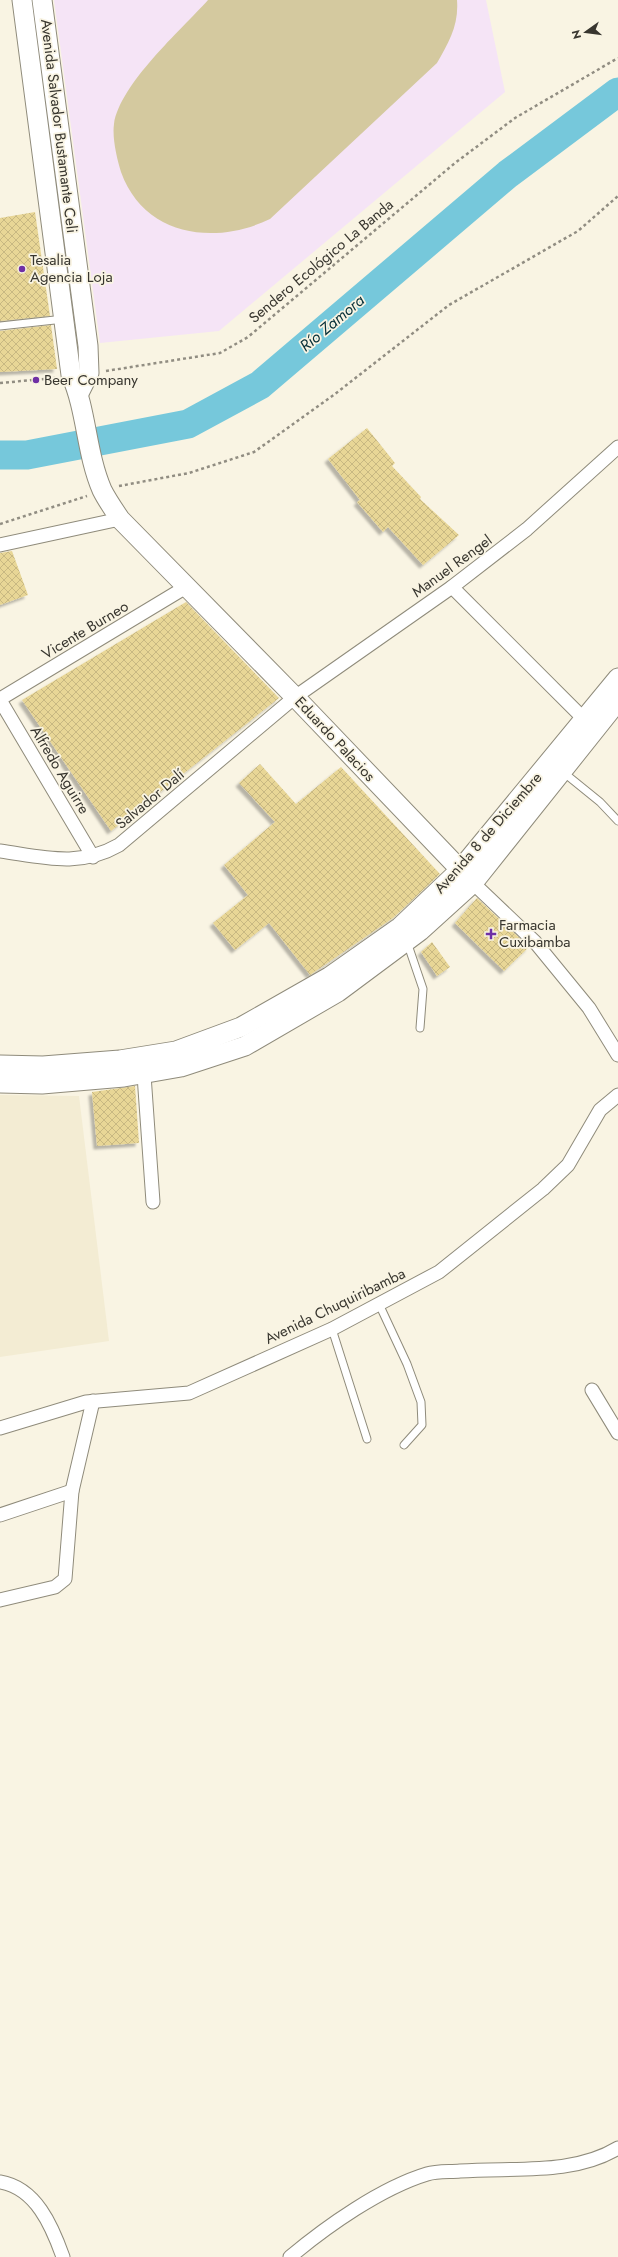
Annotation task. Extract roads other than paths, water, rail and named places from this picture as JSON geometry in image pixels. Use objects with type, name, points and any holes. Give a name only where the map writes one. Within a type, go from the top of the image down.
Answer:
[{"type":"main road","name":"Avenida Salvador Bustamante Celi","points":[[22,0],[64,319],[80,374]]},
{"type":"main road","name":"Avenida Salvador Bustamante Celi","points":[[42,0],[88,346],[80,374],[80,401]]},
{"type":"main road","name":"Eduardo Palacios","points":[[80,401],[92,457],[102,491],[120,519],[295,697],[466,877]]},
{"type":"main road","name":"Avenida 8 de Diciembre","points":[[466,877],[618,678]]},
{"type":"main road","name":"Avenida 8 de Diciembre","points":[[0,1083],[42,1084],[144,1075],[181,1067],[245,1046],[338,992],[466,877],[562,770],[618,701]]},
{"type":"main road","name":"Avenida 8 de Diciembre","points":[[0,1065],[43,1066],[120,1060],[176,1050],[240,1027],[403,934]]},
{"type":"street","name":"Manuel Rengel","points":[[295,697],[452,587],[527,530],[618,447]]},
{"type":"street","points":[[0,545],[120,519]]},
{"type":"street","name":"Vicente Burneo","points":[[0,699],[186,587]]},
{"type":"street","points":[[452,587],[585,720]]},
{"type":"street","name":"Salvador Dalí","points":[[0,851],[68,860],[93,857],[119,845],[295,697]]},
{"type":"street","name":"Alfredo Aguirre","points":[[0,699],[93,857]]},
{"type":"street","name":"Eduardo Palacios","points":[[466,877],[535,942],[589,1008],[618,1055]]},
{"type":"street","points":[[144,1075],[153,1202]]},
{"type":"street","name":"Avenida Chuquiribamba","points":[[0,1428],[93,1401],[189,1393],[332,1329],[439,1272],[543,1189],[568,1165],[600,1110],[618,1095]]},
{"type":"street","points":[[592,1390],[618,1433]]},
{"type":"street","points":[[0,1600],[54,1587],[65,1578],[72,1491],[93,1401]]},
{"type":"street","points":[[0,1515],[72,1491]]},
{"type":"street","points":[[290,2257],[374,2197],[428,2174],[487,2169],[550,2169],[605,2156],[618,2148]]},
{"type":"street","points":[[0,2182],[10,2184],[26,2194],[40,2210],[52,2226],[63,2257]]},
{"type":"lane","points":[[0,326],[64,319]]},
{"type":"lane","points":[[562,770],[600,802],[618,821]]},
{"type":"lane","points":[[403,934],[423,989],[420,1028]]},
{"type":"lane","points":[[379,1304],[386,1316],[421,1402],[422,1425],[404,1444]]},
{"type":"lane","points":[[332,1329],[367,1439]]},
{"type":"waterway","name":"Río Zamora","points":[[0,455],[27,455],[188,424],[260,385],[508,174],[618,92]]},
{"type":"place","name":"Tesalia Agencia Loja","points":[[22,269]]},
{"type":"place","name":"Beer Company","points":[[36,380]]},
{"type":"place","name":"Farmacia Cuxibamba","points":[[491,934]]}]
